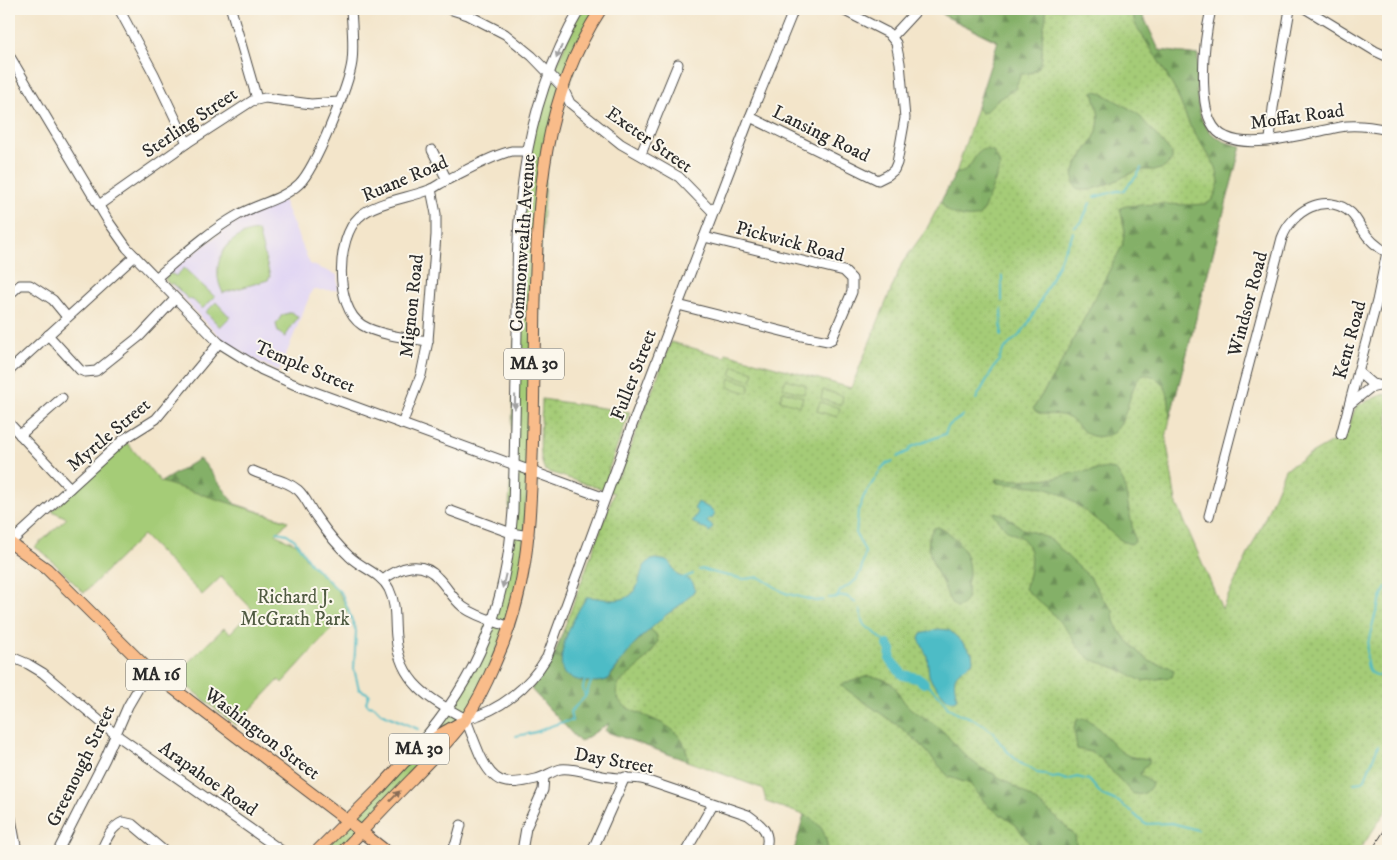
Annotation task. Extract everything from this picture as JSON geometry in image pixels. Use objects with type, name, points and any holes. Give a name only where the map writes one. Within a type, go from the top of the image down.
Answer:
[{"type":"main road","name":"Commonwealth Avenue","points":[[343,851],[448,742],[466,719],[495,664],[510,627],[521,589],[529,536],[536,257],[539,202],[547,143],[563,88],[584,39],[601,9]]},
{"type":"main road","name":"Washington Street","points":[[10,543],[47,569],[149,670],[386,851]]},
{"type":"main road","name":"Commonwealth Avenue","points":[[317,851],[404,762],[439,735],[466,719]]},
{"type":"street","points":[[118,9],[150,66],[186,142]]},
{"type":"street","points":[[231,9],[257,99]]},
{"type":"street","points":[[156,278],[227,222],[246,210],[289,192],[301,182],[311,167],[350,73],[352,61],[351,9]]},
{"type":"street","name":"Exeter Street","points":[[449,9],[468,15],[505,34],[532,56],[563,88],[570,103],[609,135],[679,177],[714,212]]},
{"type":"street","name":"Commonwealth Avenue","points":[[404,762],[448,710],[470,673],[493,620],[505,574],[511,533],[514,465],[520,203],[527,151],[536,117],[549,75],[580,9]]},
{"type":"street","name":"Fuller Street","points":[[466,719],[477,716],[510,698],[531,680],[540,670],[553,644],[605,498],[678,305],[750,117],[794,9]]},
{"type":"street","points":[[841,9],[888,33],[892,37],[918,9]]},
{"type":"street","name":"Moffat Road","points":[[1211,9],[1204,56],[1203,80],[1207,114],[1216,128],[1226,137],[1250,141],[1270,140],[1346,126],[1368,126],[1388,130]]},
{"type":"street","points":[[1270,140],[1273,108],[1290,9]]},
{"type":"street","points":[[1306,9],[1374,52],[1388,57]]},
{"type":"street","name":"Lansing Road","points":[[750,117],[878,180],[888,175],[894,170],[897,163],[905,118],[900,63],[896,43],[892,37]]},
{"type":"street","name":"Temple Street","points":[[9,55],[114,230],[135,256],[218,343],[249,363],[285,381],[605,498]]},
{"type":"street","points":[[641,154],[678,64]]},
{"type":"street","name":"Sterling Street","points":[[99,205],[186,142],[257,99],[311,104],[339,102]]},
{"type":"street","points":[[432,150],[447,180]]},
{"type":"street","name":"Ruane Road","points":[[428,341],[364,326],[358,322],[346,304],[342,283],[342,267],[346,237],[353,223],[373,208],[432,189],[502,154],[512,151],[527,151]]},
{"type":"street","name":"Mignon Road","points":[[402,424],[421,374],[428,341],[436,235],[436,214],[432,189]]},
{"type":"street","name":"Windsor Road","points":[[1209,516],[1282,238],[1290,222],[1304,209],[1311,206],[1323,204],[1342,208],[1355,218],[1373,243],[1388,252]]},
{"type":"street","name":"Pickwick Road","points":[[678,305],[828,341],[832,339],[852,292],[852,279],[844,271],[704,237]]},
{"type":"street","name":"Kent Road","points":[[1341,435],[1377,301],[1388,252]]},
{"type":"street","points":[[9,370],[135,256]]},
{"type":"street","points":[[9,295],[20,286],[30,284],[53,300],[67,317]]},
{"type":"street","points":[[48,335],[80,370],[91,373],[111,360],[133,341],[175,299]]},
{"type":"street","name":"Myrtle Street","points":[[10,543],[124,439],[156,419],[218,343]]},
{"type":"street","points":[[1358,372],[1366,380],[1384,387]]},
{"type":"street","points":[[1349,405],[1370,388],[1384,387]]},
{"type":"street","points":[[20,436],[62,398]]},
{"type":"street","points":[[9,423],[70,488]]},
{"type":"street","points":[[252,471],[288,484],[299,491],[322,525],[344,551],[358,564],[383,580],[389,588],[396,609],[397,648],[404,670],[425,694],[448,710],[466,719]]},
{"type":"street","points":[[451,511],[511,533],[529,536]]},
{"type":"street","points":[[383,580],[394,572],[408,567],[416,566],[425,569],[438,578],[464,608],[510,627]]},
{"type":"street","name":"Arapahoe Road","points":[[9,656],[43,673],[116,734],[282,851]]},
{"type":"street","name":"Greenough Street","points":[[58,851],[128,706],[149,670]]},
{"type":"street","name":"Day Street","points":[[466,719],[490,774],[498,779],[514,782],[544,777],[559,769],[571,769],[610,778],[644,780],[748,815],[759,822],[766,831],[768,841],[765,851]]},
{"type":"street","points":[[522,851],[526,828],[543,790],[544,777]]},
{"type":"street","points":[[592,851],[625,778]]},
{"type":"street","points":[[686,851],[713,804]]},
{"type":"street","points":[[9,808],[10,827],[17,851]]},
{"type":"street","points":[[101,851],[107,838],[123,822],[132,824],[164,851]]},
{"type":"street","points":[[452,851],[461,826]]},
{"type":"shaded area","points":[[283,200],[310,264],[337,275],[338,290],[312,290],[279,372],[251,358],[224,340],[165,278],[166,275],[230,226],[257,211]]},
{"type":"green space","points":[[580,9],[601,9],[595,17],[547,143],[521,589],[475,704],[343,851],[317,851],[404,762],[467,679],[507,566],[520,203],[535,117]]},
{"type":"green space","points":[[945,9],[1140,9],[1159,50],[1198,55],[1197,100],[1204,125],[1212,134],[1224,141],[1241,146],[1166,438],[1176,502],[1222,609],[1265,518],[1285,469],[1346,434],[1356,406],[1381,395],[1388,394],[1388,808],[1359,851],[794,851],[804,815],[766,802],[761,788],[605,731],[609,723],[580,742],[531,689],[546,670],[555,653],[614,493],[546,471],[540,448],[542,399],[630,412],[608,471],[619,476],[671,342],[725,357],[726,353],[851,388],[902,263],[926,230],[956,173],[998,42],[943,15]]},
{"type":"green space","points":[[945,9],[1046,9],[1042,54],[1039,66],[1030,73],[1021,74],[1015,89],[997,100],[985,112],[981,113],[977,107],[998,41],[943,15]]},
{"type":"green space","points":[[1132,9],[1140,9],[1159,50],[1198,55],[1197,99],[1204,124],[1212,134],[1224,141],[1241,146],[1170,418],[1167,391],[1157,379],[1147,375],[1140,377],[1135,385],[1122,420],[1116,430],[1108,435],[1093,436],[1087,434],[1065,416],[1044,414],[1033,409],[1060,365],[1122,246],[1125,231],[1120,208],[1157,204],[1206,204],[1212,200],[1219,182],[1216,167],[1190,126],[1177,94],[1163,68],[1135,24]]},
{"type":"green space","points":[[1094,91],[1100,92],[1137,113],[1172,154],[1172,160],[1164,168],[1138,170],[1091,190],[1078,190],[1074,183],[1073,175],[1075,168],[1094,138],[1098,125],[1099,115]]},
{"type":"green space","points":[[985,149],[993,151],[1000,168],[983,211],[979,216],[974,217],[963,217],[952,213],[947,210],[941,201],[956,173],[966,170],[980,151]]},
{"type":"green space","points":[[258,231],[270,276],[268,280],[223,293],[218,272],[223,252],[237,238],[247,233]]},
{"type":"green space","points":[[184,268],[215,297],[202,309],[193,300],[188,299],[172,283],[170,285],[165,279],[168,274],[176,276]]},
{"type":"green space","points":[[216,302],[230,317],[220,327],[206,312]]},
{"type":"green space","points":[[292,312],[298,317],[285,337],[278,332],[276,324],[282,315]]},
{"type":"green space","points":[[734,366],[754,372],[751,381],[731,375]]},
{"type":"green space","points":[[730,378],[750,384],[748,393],[728,387]]},
{"type":"green space","points":[[786,379],[806,385],[804,394],[783,388]]},
{"type":"green space","points":[[823,390],[843,396],[841,405],[821,399]]},
{"type":"green space","points":[[783,391],[803,397],[800,406],[780,400]]},
{"type":"green space","points":[[820,402],[840,408],[837,417],[817,411]]},
{"type":"green space","name":"Richard J. McGrath Park","points":[[127,443],[161,482],[288,521],[276,535],[299,545],[306,559],[336,588],[349,610],[282,683],[279,680],[236,725],[174,676],[224,628],[230,633],[253,610],[221,577],[202,595],[143,535],[84,593],[44,553],[35,547],[67,518],[52,511]]},
{"type":"green space","points":[[199,459],[235,504],[288,521],[161,482]]},
{"type":"green space","points":[[1109,468],[1117,471],[1124,483],[1135,542],[1130,544],[1119,539],[1076,504],[1053,490],[1045,487],[997,483],[995,481],[998,479],[1056,478],[1072,473]]},
{"type":"green space","points":[[995,512],[1006,516],[1023,529],[1053,541],[1090,577],[1103,599],[1113,610],[1114,621],[1119,631],[1139,653],[1151,662],[1169,667],[1174,671],[1172,677],[1142,681],[1116,668],[1090,659],[1076,645],[1071,635],[1052,613],[1025,589],[1031,558],[1028,545],[1021,537],[1006,529],[994,515]]},
{"type":"green space","points":[[938,527],[957,540],[967,559],[969,574],[967,598],[957,608],[950,601],[933,564],[929,549],[930,534],[934,528]]},
{"type":"green space","points":[[564,629],[567,634],[561,657],[563,671],[574,679],[597,682],[608,680],[632,646],[650,629],[656,634],[658,641],[649,656],[622,681],[616,693],[619,700],[633,711],[663,724],[677,734],[683,741],[688,761],[605,731],[609,723],[580,742],[531,689],[553,659]]},
{"type":"green space","points":[[868,676],[879,678],[893,685],[907,706],[934,724],[973,762],[1018,789],[1048,811],[1075,836],[1077,851],[1035,851],[1016,825],[989,807],[970,784],[949,777],[919,743],[900,727],[840,685]]},
{"type":"green space","points":[[1082,718],[1093,723],[1114,745],[1128,756],[1149,759],[1149,763],[1140,774],[1152,784],[1146,792],[1138,795],[1132,793],[1100,758],[1091,752],[1077,749],[1074,728],[1077,720]]},
{"type":"green space","points":[[804,815],[822,829],[828,851],[794,851]]},
{"type":"water","points":[[698,502],[714,511],[713,513],[715,514],[712,519],[709,518],[707,522],[713,526],[710,532],[692,522],[698,512],[694,509]]},
{"type":"water","points":[[655,559],[669,561],[677,575],[691,581],[695,590],[683,603],[666,615],[637,641],[607,680],[585,682],[564,674],[562,656],[567,634],[587,597],[613,600],[630,596],[638,585],[644,567],[648,562]]},
{"type":"water","points":[[938,629],[949,630],[972,653],[972,663],[961,670],[956,677],[957,698],[955,701],[947,699],[932,682],[929,675],[927,656],[919,639],[921,634]]},
{"type":"waterway","points":[[1095,197],[1124,191],[1138,175],[1141,168]]},
{"type":"waterway","points":[[1075,227],[1082,221],[1090,203]]},
{"type":"waterway","points":[[976,399],[1003,351],[1020,334],[1032,317],[1073,232]]},
{"type":"waterway","points":[[1002,276],[1002,301]]},
{"type":"waterway","points":[[1001,336],[1002,309]]},
{"type":"waterway","points":[[897,457],[909,451],[911,447],[945,434],[950,424],[963,415]]},
{"type":"waterway","points":[[838,596],[840,591],[856,580],[861,570],[865,553],[856,535],[858,511],[864,496],[882,468],[893,461]]},
{"type":"waterway","points":[[277,532],[287,534],[295,540],[310,563],[342,594],[356,631],[354,669],[359,689],[369,694],[366,702],[368,705],[374,706],[381,713],[418,729]]},
{"type":"waterway","points":[[699,570],[702,569],[744,579],[759,577],[785,593],[816,601],[823,600]]},
{"type":"waterway","points":[[683,578],[693,574]]},
{"type":"waterway","points":[[1386,587],[1371,629],[1368,642],[1367,664],[1371,673],[1388,677]]},
{"type":"waterway","points":[[829,598],[846,596],[856,603]]},
{"type":"waterway","points":[[860,609],[865,626],[888,645]]},
{"type":"waterway","points":[[888,645],[891,650],[890,660],[903,675],[917,678],[924,683]]},
{"type":"waterway","points":[[585,679],[583,688],[585,696]]},
{"type":"waterway","points":[[516,736],[572,721],[570,712],[585,697],[592,680]]},
{"type":"waterway","points":[[924,683],[944,700],[948,708],[959,715],[966,716],[984,725],[994,732],[1006,750],[1023,765],[1037,773],[1053,778],[1058,777],[1067,780],[1077,777],[1089,780],[1102,795],[1119,802],[1131,812]]},
{"type":"waterway","points":[[1384,732],[1388,722]]},
{"type":"waterway","points":[[1354,783],[1362,782],[1365,779],[1378,746]]},
{"type":"waterway","points":[[1134,814],[1145,824],[1172,823],[1198,830]]},
{"type":"tram line","points":[[1371,851],[1388,825]]}]
